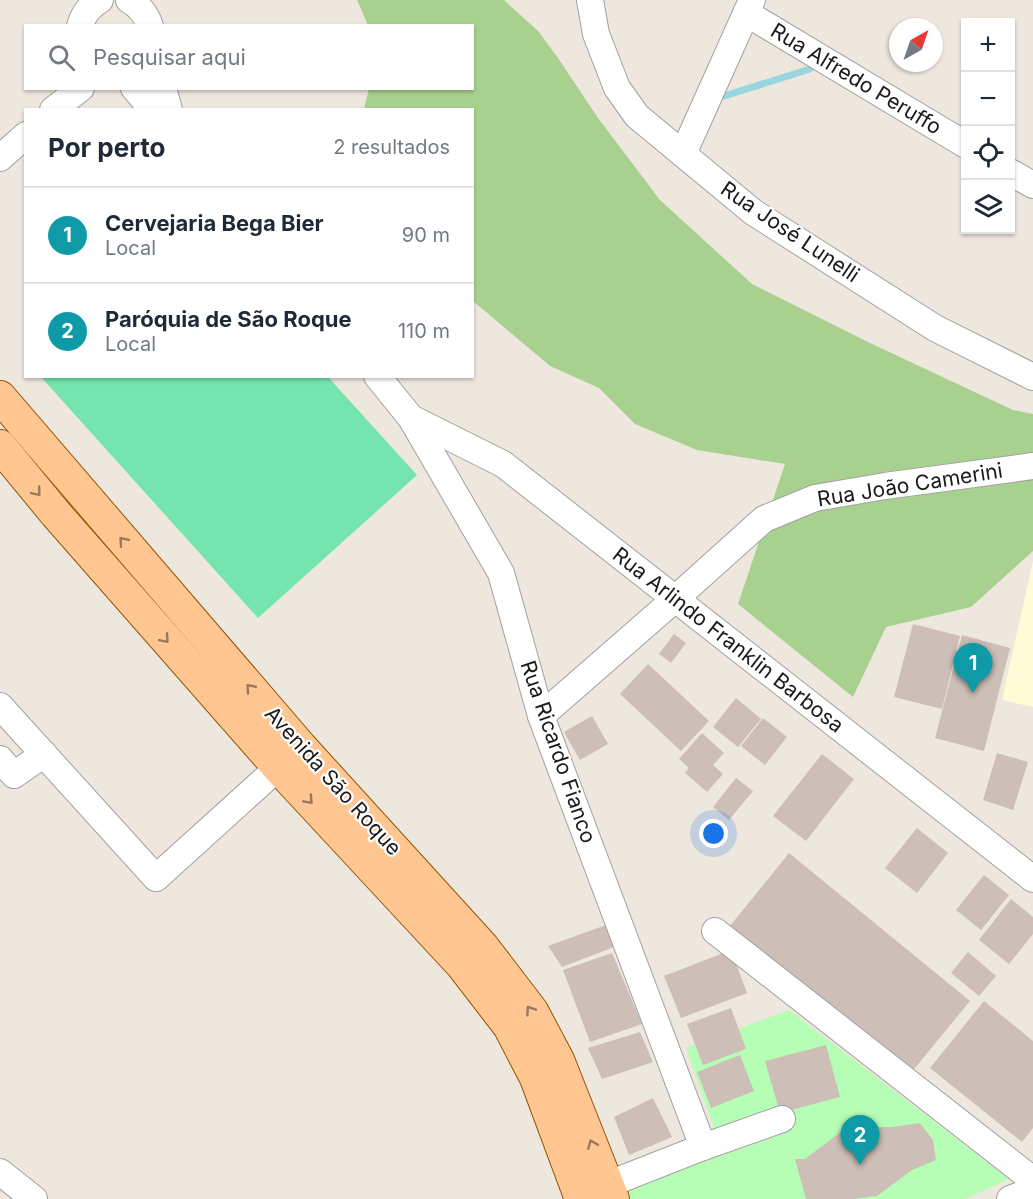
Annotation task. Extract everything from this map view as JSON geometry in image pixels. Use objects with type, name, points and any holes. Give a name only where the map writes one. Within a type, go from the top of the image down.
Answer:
[{"type":"main road","name":"Avenida São Roque","points":[[0,397],[162,586],[290,757]]},
{"type":"main road","name":"Avenida São Roque","points":[[0,446],[137,607],[290,757],[472,956],[596,1194]]},
{"type":"main road","points":[[137,607],[162,586]]},
{"type":"street","points":[[129,0],[141,8],[149,24]]},
{"type":"street","points":[[150,24],[155,0]]},
{"type":"street","name":"Rua José Lunelli","points":[[590,0],[596,34],[617,88],[638,116],[753,212],[935,328],[1032,375]]},
{"type":"street","points":[[683,154],[749,6]]},
{"type":"street","name":"Rua Alfredo Peruffo","points":[[749,6],[961,142]]},
{"type":"street","points":[[54,108],[61,90]]},
{"type":"street","points":[[56,108],[78,90]]},
{"type":"street","points":[[136,90],[151,108]]},
{"type":"street","points":[[164,90],[168,108]]},
{"type":"street","points":[[0,158],[24,137]]},
{"type":"street","points":[[1015,174],[1033,185]]},
{"type":"street","name":"Rua Ricardo Fianco","points":[[379,378],[411,418],[501,573],[541,716],[704,1147]]},
{"type":"street","name":"Rua Arlindo Franklin Barbosa","points":[[411,418],[503,464],[1033,879]]},
{"type":"street","name":"Rua João Camerini","points":[[541,716],[764,519],[815,498],[1033,466]]},
{"type":"street","points":[[0,706],[156,878],[290,757]]},
{"type":"street","points":[[0,759],[14,775],[44,754]]},
{"type":"street","points":[[715,931],[1033,1180]]},
{"type":"street","points":[[596,1194],[704,1147],[782,1119]]},
{"type":"street","points":[[0,1172],[34,1199]]},
{"type":"street","points":[[1010,1199],[1033,1190]]},
{"type":"shaded area","points":[[1033,561],[1033,707],[1002,700]]},
{"type":"green space","points":[[357,0],[504,0],[538,31],[598,118],[660,200],[752,284],[870,343],[1013,410],[1033,414],[1033,551],[971,607],[886,627],[853,697],[738,604],[785,464],[697,450],[635,424],[599,388],[550,366],[474,302],[474,108],[364,108],[369,90],[474,90],[474,24],[368,24]]},
{"type":"green space","points":[[42,378],[329,378],[417,475],[258,618]]},
{"type":"green space","points":[[789,1010],[1009,1179],[965,1199],[621,1199],[616,1185],[723,1154],[686,1048]]},
{"type":"building","points":[[913,624],[960,636],[942,709],[894,697]]},
{"type":"building","points":[[674,634],[686,643],[671,663],[659,654]]},
{"type":"building","points":[[962,635],[1010,648],[984,751],[935,738]]},
{"type":"building","points":[[648,664],[709,721],[681,751],[620,694]]},
{"type":"building","points":[[736,698],[761,719],[738,747],[713,727]]},
{"type":"building","points":[[592,716],[608,744],[580,760],[564,732]]},
{"type":"building","points":[[763,718],[787,737],[765,765],[741,746]]},
{"type":"building","points":[[702,733],[724,753],[713,765],[723,774],[707,792],[685,773],[689,768],[679,759]]},
{"type":"building","points":[[997,753],[1028,762],[1013,810],[983,800]]},
{"type":"building","points":[[822,754],[854,779],[806,841],[773,816]]},
{"type":"building","points":[[736,778],[753,791],[729,820],[713,807]]},
{"type":"building","points":[[714,820],[726,824],[721,838],[710,834]]},
{"type":"building","points":[[917,828],[948,853],[917,893],[885,868]]},
{"type":"building","points":[[789,853],[970,1001],[910,1074],[730,926]]},
{"type":"building","points":[[984,875],[1009,895],[981,930],[956,910]]},
{"type":"building","points":[[1011,899],[1033,917],[1033,934],[1009,964],[979,940]]},
{"type":"building","points":[[606,925],[614,947],[562,967],[548,946]]},
{"type":"building","points":[[731,950],[747,993],[681,1018],[664,976]]},
{"type":"building","points":[[968,952],[996,976],[979,996],[951,973]]},
{"type":"building","points":[[612,953],[642,1024],[590,1042],[563,970]]},
{"type":"building","points":[[984,1001],[1033,1041],[1033,1128],[1022,1142],[930,1068]]},
{"type":"building","points":[[731,1008],[746,1049],[703,1065],[687,1024]]},
{"type":"building","points":[[640,1032],[653,1062],[602,1079],[588,1048]]},
{"type":"building","points":[[826,1045],[840,1097],[780,1113],[765,1061]]},
{"type":"building","points":[[740,1055],[754,1091],[711,1108],[697,1072]]},
{"type":"building","points":[[653,1098],[672,1137],[629,1155],[614,1117]]},
{"type":"building","points":[[920,1123],[933,1140],[936,1160],[912,1170],[877,1196],[854,1199],[806,1199],[795,1159],[805,1159],[846,1128],[892,1127]]},
{"type":"waterway","points":[[715,99],[810,69]]},
{"type":"place","name":"Cervejaria Bega Bier","points":[[973,693]]},
{"type":"place","name":"Paróquia de São Roque","points":[[860,1165]]}]
